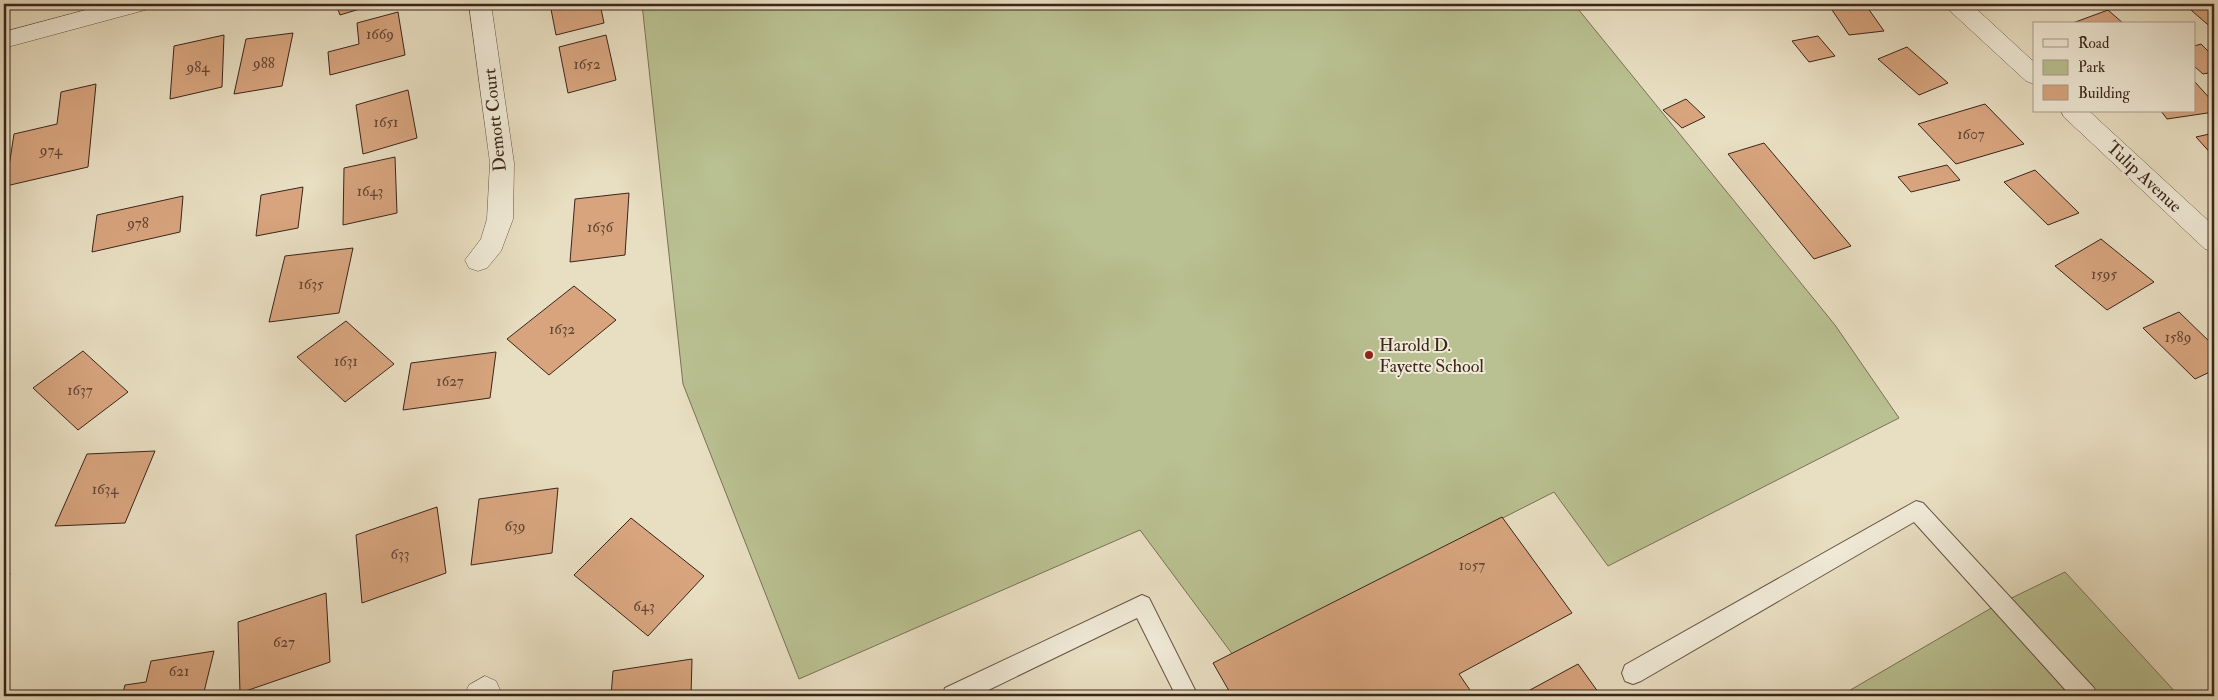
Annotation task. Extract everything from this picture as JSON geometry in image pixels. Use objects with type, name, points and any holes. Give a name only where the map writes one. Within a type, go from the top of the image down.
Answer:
[{"type":"street","points":[[4,40],[137,4]]},
{"type":"street","name":"Demott Court","points":[[478,260],[492,244],[500,219],[502,163],[480,4]]},
{"type":"street","points":[[1957,4],[2033,74]]},
{"type":"street","name":"Tulip Avenue","points":[[2074,112],[2214,242]]},
{"type":"lane","points":[[1633,673],[1916,510],[2086,696]]},
{"type":"lane","points":[[953,696],[1142,605],[1187,696]]},
{"type":"green space","name":"Harold D. Fayette School","points":[[642,4],[1574,4],[1835,325],[1899,418],[1608,566],[1554,492],[1233,655],[1140,530],[799,679],[683,384]]},
{"type":"green space","points":[[2065,572],[2179,696],[1840,696],[1993,607]]},
{"type":"building","points":[[336,4],[376,4],[340,15]]},
{"type":"building","points":[[550,4],[600,4],[604,23],[556,35]]},
{"type":"building","points":[[1828,4],[1865,4],[1884,31],[1849,35]]},
{"type":"building","points":[[2184,4],[2214,4],[2214,30]]},
{"type":"building","points":[[2108,10],[2122,22],[2075,22]]},
{"type":"building","points":[[398,12],[405,55],[330,75],[328,52],[359,44],[357,23]]},
{"type":"building","points":[[293,33],[282,86],[234,94],[246,39]]},
{"type":"building","points":[[224,35],[222,87],[170,99],[174,46]]},
{"type":"building","points":[[606,35],[616,80],[568,93],[559,47]]},
{"type":"building","points":[[1818,36],[1835,56],[1809,62],[1792,41]]},
{"type":"building","points":[[2201,44],[2214,57],[2214,72],[2203,74],[2196,68],[2196,45]]},
{"type":"building","points":[[1907,47],[1948,83],[1919,95],[1878,59]]},
{"type":"building","points":[[2196,83],[2214,103],[2214,112],[2167,119],[2162,112],[2196,112]]},
{"type":"building","points":[[96,84],[88,167],[6,186],[14,134],[57,124],[61,92]]},
{"type":"building","points":[[408,90],[417,138],[363,154],[356,105]]},
{"type":"building","points":[[1686,99],[1705,117],[1682,128],[1663,110]]},
{"type":"building","points":[[1985,104],[2024,144],[1956,164],[1918,124]]},
{"type":"building","points":[[2214,133],[2214,157],[2196,137]]},
{"type":"building","points":[[1764,143],[1851,246],[1814,259],[1728,154]]},
{"type":"building","points":[[395,157],[397,213],[343,225],[344,168]]},
{"type":"building","points":[[1947,165],[1960,180],[1911,192],[1898,177]]},
{"type":"building","points":[[2035,170],[2079,213],[2048,225],[2004,182]]},
{"type":"building","points":[[303,187],[298,228],[256,236],[261,195]]},
{"type":"building","points":[[629,193],[625,255],[570,262],[575,199]]},
{"type":"building","points":[[183,196],[180,232],[92,252],[97,215]]},
{"type":"building","points":[[2101,239],[2154,282],[2107,310],[2055,266]]},
{"type":"building","points":[[353,248],[339,313],[269,322],[285,256]]},
{"type":"building","points":[[574,286],[616,320],[549,375],[507,339]]},
{"type":"building","points":[[2179,312],[2214,346],[2214,370],[2195,379],[2143,328]]},
{"type":"building","points":[[346,321],[394,364],[345,402],[297,357]]},
{"type":"building","points":[[83,351],[128,392],[78,430],[33,388]]},
{"type":"building","points":[[496,352],[490,398],[403,410],[411,363]]},
{"type":"building","points":[[155,451],[125,523],[55,526],[87,454]]},
{"type":"building","points":[[558,488],[552,553],[471,565],[479,499]]},
{"type":"building","points":[[437,507],[446,573],[362,603],[356,535]]},
{"type":"building","points":[[1502,517],[1572,613],[1459,674],[1474,696],[1232,696],[1213,663]]},
{"type":"building","points":[[631,518],[704,576],[648,636],[574,575]]},
{"type":"building","points":[[4,554],[10,574],[4,577]]},
{"type":"building","points":[[326,593],[330,662],[240,693],[238,622]]},
{"type":"building","points":[[214,651],[203,696],[122,696],[125,685],[146,682],[151,661]]},
{"type":"building","points":[[692,659],[691,696],[611,696],[613,671]]},
{"type":"building","points":[[1578,664],[1601,696],[1519,696]]},
{"type":"place","name":"Harold D. Fayette School","points":[[1369,355]]}]
